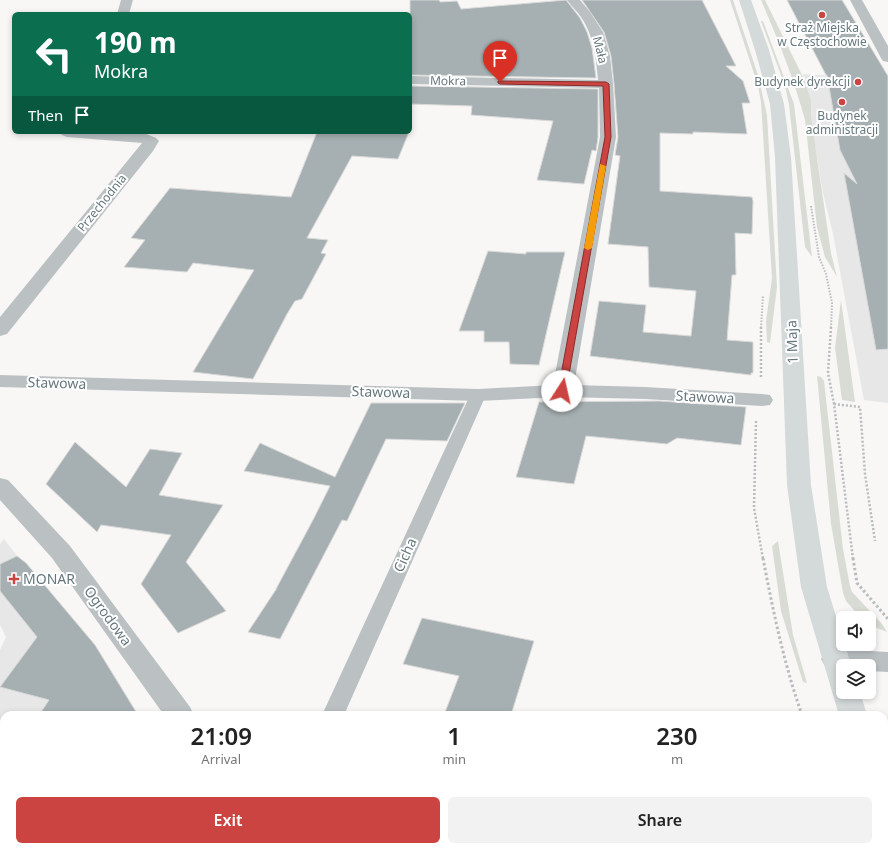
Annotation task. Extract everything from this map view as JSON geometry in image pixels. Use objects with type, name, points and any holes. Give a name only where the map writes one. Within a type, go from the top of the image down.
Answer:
[{"type":"main road","name":"1 Maja","points":[[745,0],[762,50],[776,104],[783,158],[799,485],[814,587],[836,662]]},
{"type":"main road","points":[[848,699],[852,711]]},
{"type":"street","points":[[123,12],[126,0]]},
{"type":"street","name":"Mała","points":[[562,391],[608,137],[606,84],[603,56],[596,32],[586,15],[573,0]]},
{"type":"street","points":[[856,0],[888,58]]},
{"type":"street","name":"Mokra","points":[[412,80],[606,84]]},
{"type":"street","name":"Przechodnia","points":[[0,330],[151,142],[144,138],[93,134]]},
{"type":"street","name":"Stawowa","points":[[0,381],[478,395],[562,391],[645,393],[760,400]]},
{"type":"street","name":"Ogrodowa","points":[[0,485],[61,552],[177,711]]},
{"type":"street","points":[[835,659],[888,662]]},
{"type":"lane","name":"Cicha","points":[[335,711],[478,395]]},
{"type":"path","points":[[816,245],[826,274],[832,303],[827,369],[834,404],[850,540],[858,583],[888,619]]},
{"type":"path","points":[[763,292],[760,339],[762,375],[754,464],[754,508],[774,616],[792,687],[801,711]]},
{"type":"path","points":[[834,404],[860,407],[862,450],[869,508],[875,541]]},
{"type":"shaded area","points":[[730,0],[733,0],[758,75],[767,115],[777,287],[770,343],[767,342],[766,321],[772,278],[761,102],[758,86]]},
{"type":"shaded area","points":[[761,0],[765,0],[804,79],[811,101],[811,117],[831,253],[837,277],[825,257],[817,227],[805,120],[801,105],[791,75]]},
{"type":"shaded area","points":[[761,21],[763,21],[794,104],[812,257],[805,247],[789,105],[785,86]]},
{"type":"shaded area","points":[[803,74],[888,79],[888,403],[864,400],[833,234],[823,193]]},
{"type":"shaded area","points":[[841,300],[855,402],[842,400],[835,348]]},
{"type":"shaded area","points":[[817,376],[821,377],[824,381],[843,549],[850,586],[852,592],[870,611],[855,611],[846,601],[843,593],[831,524]]},
{"type":"shaded area","points":[[4,539],[17,556],[95,645],[136,711],[0,711],[0,650],[6,637],[0,625],[0,544]]},
{"type":"shaded area","points":[[778,541],[793,635],[807,683],[803,682],[781,611],[772,546]]},
{"type":"shaded area","points":[[876,618],[887,632],[877,628]]},
{"type":"building","points":[[410,0],[439,0],[440,2],[457,1],[461,9],[566,0],[580,18],[587,32],[592,48],[596,78],[412,75],[412,12],[410,12]]},
{"type":"building","points":[[582,0],[702,0],[736,66],[726,66],[743,81],[750,103],[742,103],[747,134],[693,132],[693,134],[660,133],[660,191],[752,197],[752,234],[735,233],[736,275],[732,275],[727,340],[753,342],[753,373],[751,373],[751,375],[590,356],[599,301],[646,305],[643,332],[691,336],[696,291],[649,287],[648,247],[608,244],[620,156],[615,155],[618,137],[614,84],[611,56],[604,32]]},
{"type":"building","points":[[787,0],[842,0],[888,76],[888,349],[876,350],[844,173],[857,184],[840,150],[827,75]]},
{"type":"building","points":[[412,86],[598,89],[598,137],[596,151],[592,150],[584,184],[537,180],[553,121],[471,115],[472,106],[412,104]]},
{"type":"building","points":[[316,134],[408,134],[398,159],[352,156],[307,238],[328,240],[321,253],[326,254],[302,299],[295,301],[287,314],[253,379],[193,372],[254,270],[193,263],[187,272],[124,267],[145,240],[131,238],[170,188],[291,197]]},
{"type":"building","points":[[488,251],[526,254],[526,252],[565,252],[539,365],[510,364],[509,342],[484,342],[484,331],[459,331]]},
{"type":"building","points":[[659,401],[746,407],[741,445],[677,438],[667,444],[586,436],[574,484],[516,477],[539,402]]},
{"type":"building","points":[[371,403],[465,403],[447,441],[386,439],[347,521],[342,520],[280,639],[248,632],[277,588],[276,589],[330,486],[244,471],[260,443],[335,477]]},
{"type":"building","points":[[75,442],[126,487],[150,449],[182,453],[159,495],[223,505],[186,562],[226,611],[178,633],[141,584],[171,535],[101,525],[97,532],[46,484]]},
{"type":"building","points":[[17,556],[26,563],[95,645],[136,711],[42,711],[49,700],[0,687],[37,637],[0,591],[0,564]]},
{"type":"building","points":[[422,618],[534,641],[512,711],[446,711],[459,676],[403,664]]},
{"type":"slow traffic","points":[[588,248],[603,166]]},
{"type":"place","name":"Straż Miejska w Częstochowie","points":[[822,15]]},
{"type":"place","name":"Budynek dyrekcji","points":[[858,82]]},
{"type":"place","name":"Budynek administracji","points":[[842,102]]},
{"type":"place","name":"MONAR","points":[[14,579]]},
{"type":"route","points":[[500,82],[606,84],[608,137],[562,391]]}]
